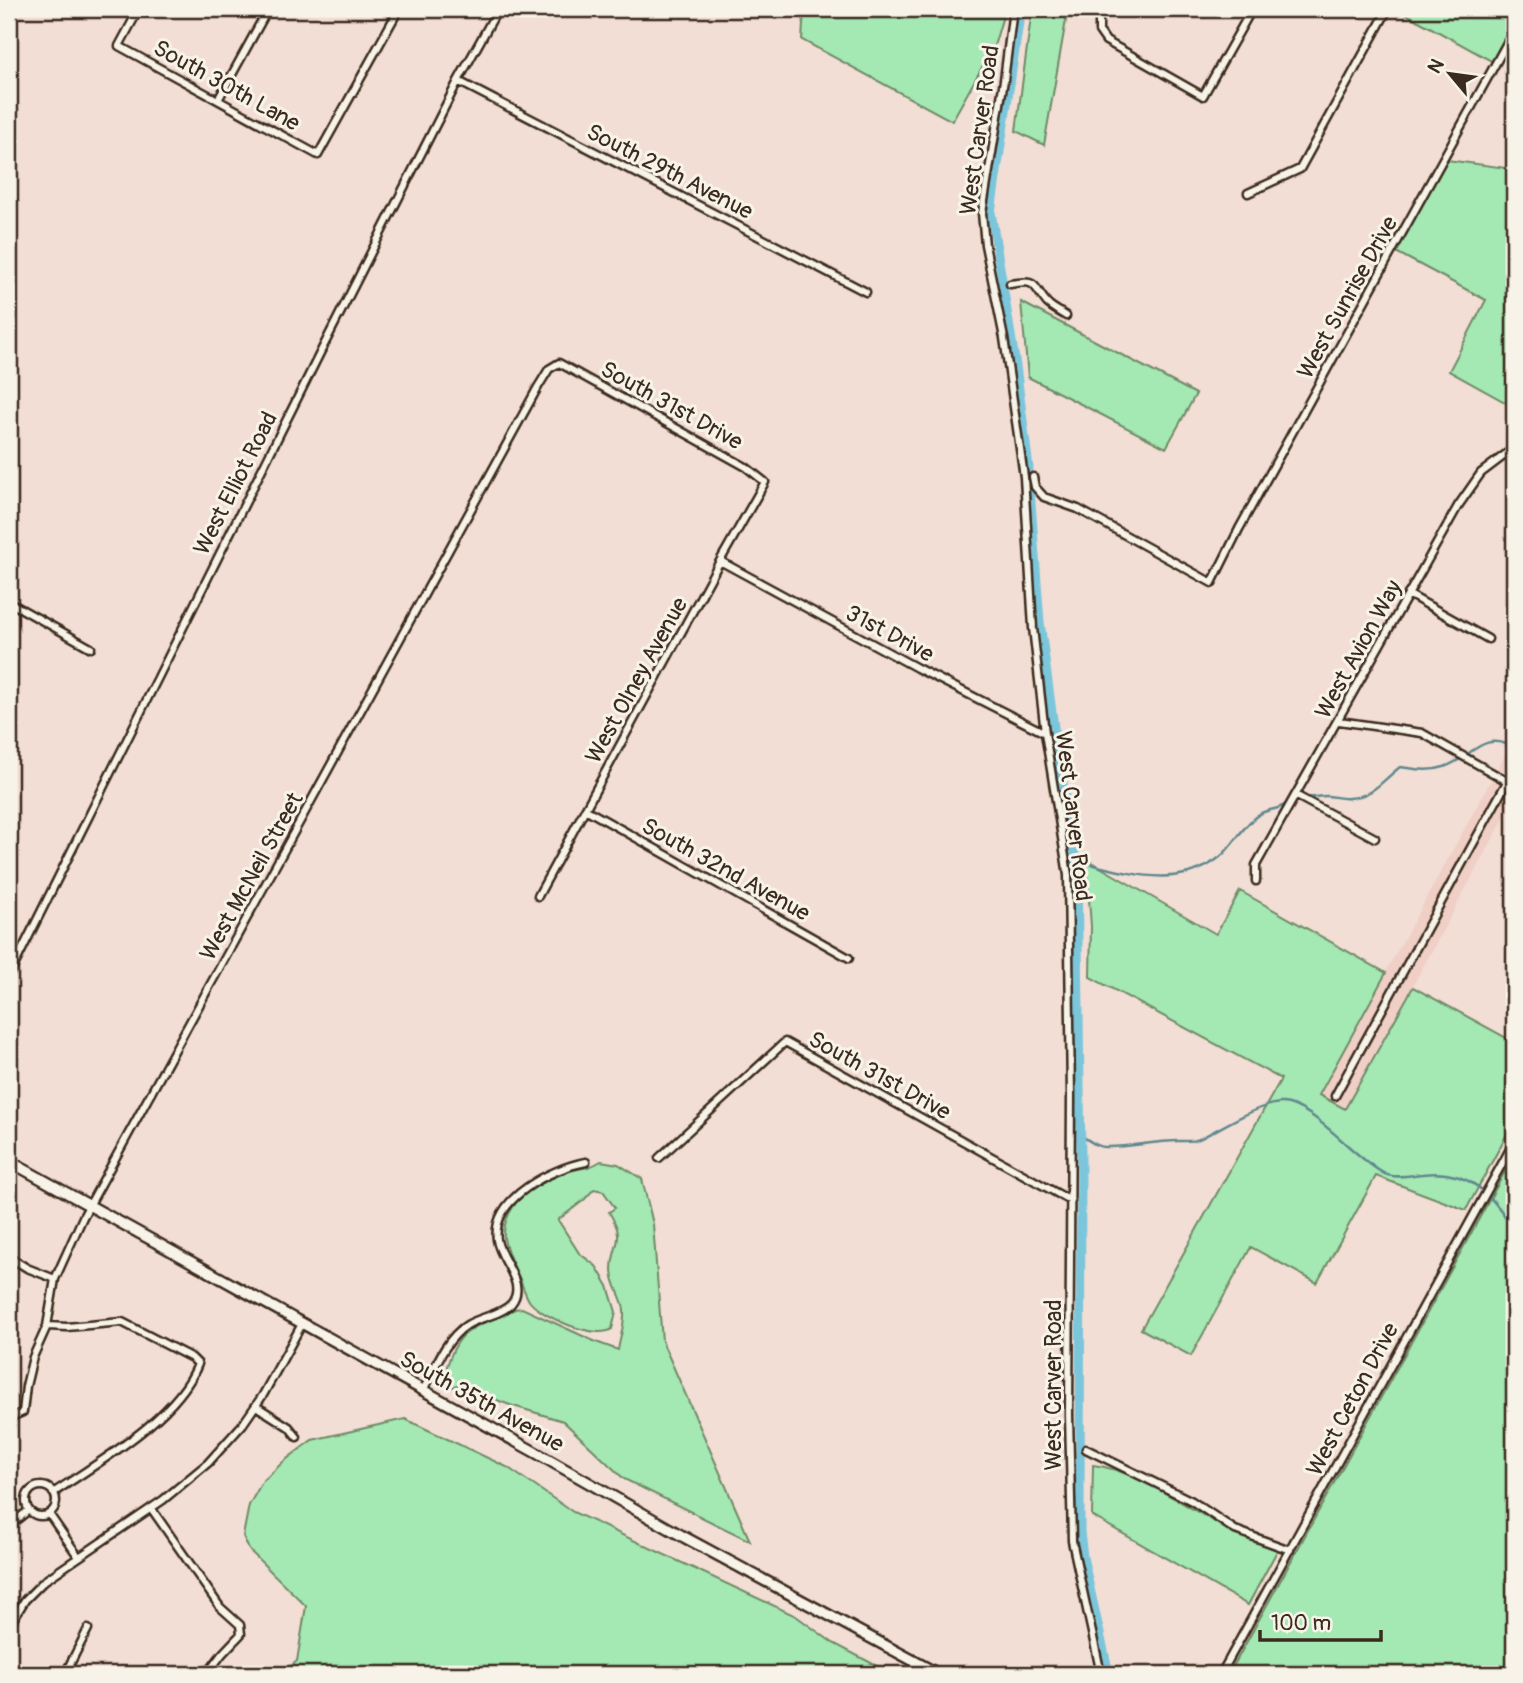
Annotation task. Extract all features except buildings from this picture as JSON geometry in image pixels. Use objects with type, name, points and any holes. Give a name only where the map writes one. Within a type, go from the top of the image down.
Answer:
[{"type":"street","name":"South 30th Lane","points":[[139,9],[119,46],[318,155],[399,9]]},
{"type":"street","points":[[218,100],[268,9]]},
{"type":"street","name":"West Elliot Road","points":[[9,976],[458,81],[498,9]]},
{"type":"street","name":"West Carver Road","points":[[1013,9],[982,213],[1024,477],[1032,628],[1045,733],[1068,874],[1071,1201],[1069,1415],[1072,1541],[1101,1674]]},
{"type":"street","points":[[1099,9],[1099,31],[1106,41],[1203,96],[1252,9]]},
{"type":"street","points":[[1248,192],[1300,169],[1388,9]]},
{"type":"street","name":"West Sunrise Drive","points":[[1033,477],[1035,487],[1044,497],[1090,515],[1212,583],[1239,529],[1514,30]]},
{"type":"street","name":"South 29th Avenue","points":[[458,81],[866,292]]},
{"type":"street","points":[[1010,284],[1026,281],[1034,284],[1047,303],[1066,316]]},
{"type":"street","name":"South 31st Drive","points":[[559,363],[746,467],[765,482]]},
{"type":"street","name":"West McNeil Street","points":[[9,1418],[23,1412],[33,1357],[47,1326],[55,1279],[70,1241],[538,387],[549,369],[559,363]]},
{"type":"street","name":"West Avion Way","points":[[1256,881],[1256,865],[1458,506],[1481,473],[1514,447]]},
{"type":"street","name":"West Olney Avenue","points":[[538,897],[765,482]]},
{"type":"street","name":"31st Drive","points":[[720,561],[917,668],[1045,733]]},
{"type":"street","points":[[1408,594],[1488,639]]},
{"type":"street","points":[[9,602],[91,648]]},
{"type":"street","points":[[1339,721],[1422,733],[1511,783]]},
{"type":"street","points":[[1335,1096],[1511,783],[1514,769]]},
{"type":"street","points":[[1297,796],[1375,838]]},
{"type":"street","name":"South 32nd Avenue","points":[[585,809],[849,958]]},
{"type":"street","name":"South 31st Drive","points":[[659,1158],[785,1042],[1071,1201]]},
{"type":"street","name":"West Ceton Drive","points":[[1221,1674],[1514,1142]]},
{"type":"street","name":"South 35th Avenue","points":[[9,1161],[684,1538],[938,1674]]},
{"type":"street","points":[[424,1391],[443,1352],[454,1337],[467,1325],[510,1305],[517,1293],[517,1283],[497,1241],[497,1225],[502,1213],[544,1175],[586,1162]]},
{"type":"street","points":[[9,1257],[27,1268],[55,1279]]},
{"type":"street","points":[[47,1326],[67,1328],[122,1322],[192,1358],[198,1364],[192,1378],[165,1410],[132,1440],[53,1493]]},
{"type":"street","points":[[9,1626],[25,1600],[44,1581],[151,1508],[208,1463],[256,1406],[302,1324]]},
{"type":"street","points":[[256,1406],[289,1427],[297,1437]]},
{"type":"street","points":[[1086,1449],[1192,1501],[1235,1530],[1290,1549]]},
{"type":"street","points":[[43,1487],[53,1493],[55,1504],[49,1514],[37,1516],[29,1510],[26,1501],[33,1489],[43,1487]]},
{"type":"street","points":[[151,1508],[220,1607],[240,1625],[241,1634],[207,1674]]},
{"type":"street","points":[[9,1525],[29,1510]]},
{"type":"street","points":[[49,1514],[78,1556]]},
{"type":"street","points":[[65,1674],[88,1629]]},
{"type":"shaded area","points":[[1514,739],[1514,800],[1345,1110],[1318,1095]]},
{"type":"green space","points":[[804,9],[1005,9],[994,46],[952,121],[802,40]]},
{"type":"green space","points":[[1032,9],[1068,9],[1044,145],[1016,131]]},
{"type":"green space","points":[[1397,9],[1514,9],[1514,23],[1493,62]]},
{"type":"green space","points":[[1447,160],[1514,169],[1514,407],[1449,371],[1486,300],[1396,252]]},
{"type":"green space","points":[[1021,302],[1196,394],[1166,448],[1028,377]]},
{"type":"green space","points":[[1086,859],[1216,934],[1240,891],[1386,973],[1319,1095],[1345,1109],[1413,987],[1514,1042],[1514,1121],[1466,1210],[1376,1176],[1317,1283],[1251,1247],[1191,1356],[1141,1329],[1281,1079],[1090,977],[1091,926]]},
{"type":"green space","points":[[1514,1155],[1514,1674],[1229,1674]]},
{"type":"green space","points":[[601,1161],[618,1164],[642,1179],[653,1224],[662,1341],[750,1541],[624,1479],[563,1421],[457,1385],[453,1387],[443,1381],[453,1351],[466,1333],[515,1309],[522,1308],[618,1350],[624,1311],[612,1269],[618,1236],[609,1212],[615,1208],[603,1191],[594,1189],[558,1220],[579,1253],[596,1266],[608,1286],[616,1312],[612,1329],[594,1332],[582,1329],[557,1320],[536,1308],[525,1293],[507,1251],[504,1234],[513,1207],[531,1189],[555,1176]]},
{"type":"green space","points":[[405,1419],[507,1467],[573,1512],[796,1616],[833,1643],[892,1674],[281,1674],[297,1661],[306,1606],[249,1550],[243,1536],[249,1505],[262,1482],[312,1440]]},
{"type":"green space","points":[[1093,1465],[1129,1475],[1220,1525],[1278,1549],[1248,1605],[1092,1516]]},
{"type":"waterway","points":[[1021,9],[991,212],[1016,366],[1029,468]]},
{"type":"waterway","points":[[1030,490],[1040,622],[1077,867],[1081,1159],[1080,1532],[1109,1674]]},
{"type":"waterway","points":[[1304,797],[1357,797],[1376,787],[1400,767],[1438,769],[1453,763],[1477,747],[1493,742],[1514,748]]},
{"type":"waterway","points":[[1076,861],[1150,876],[1186,874],[1203,868],[1220,857],[1257,816],[1289,802]]},
{"type":"waterway","points":[[1080,1136],[1104,1147],[1194,1141],[1261,1108],[1281,1103],[1293,1105],[1320,1122],[1385,1174],[1398,1176],[1438,1173],[1453,1175],[1477,1186],[1488,1195],[1514,1231]]}]
